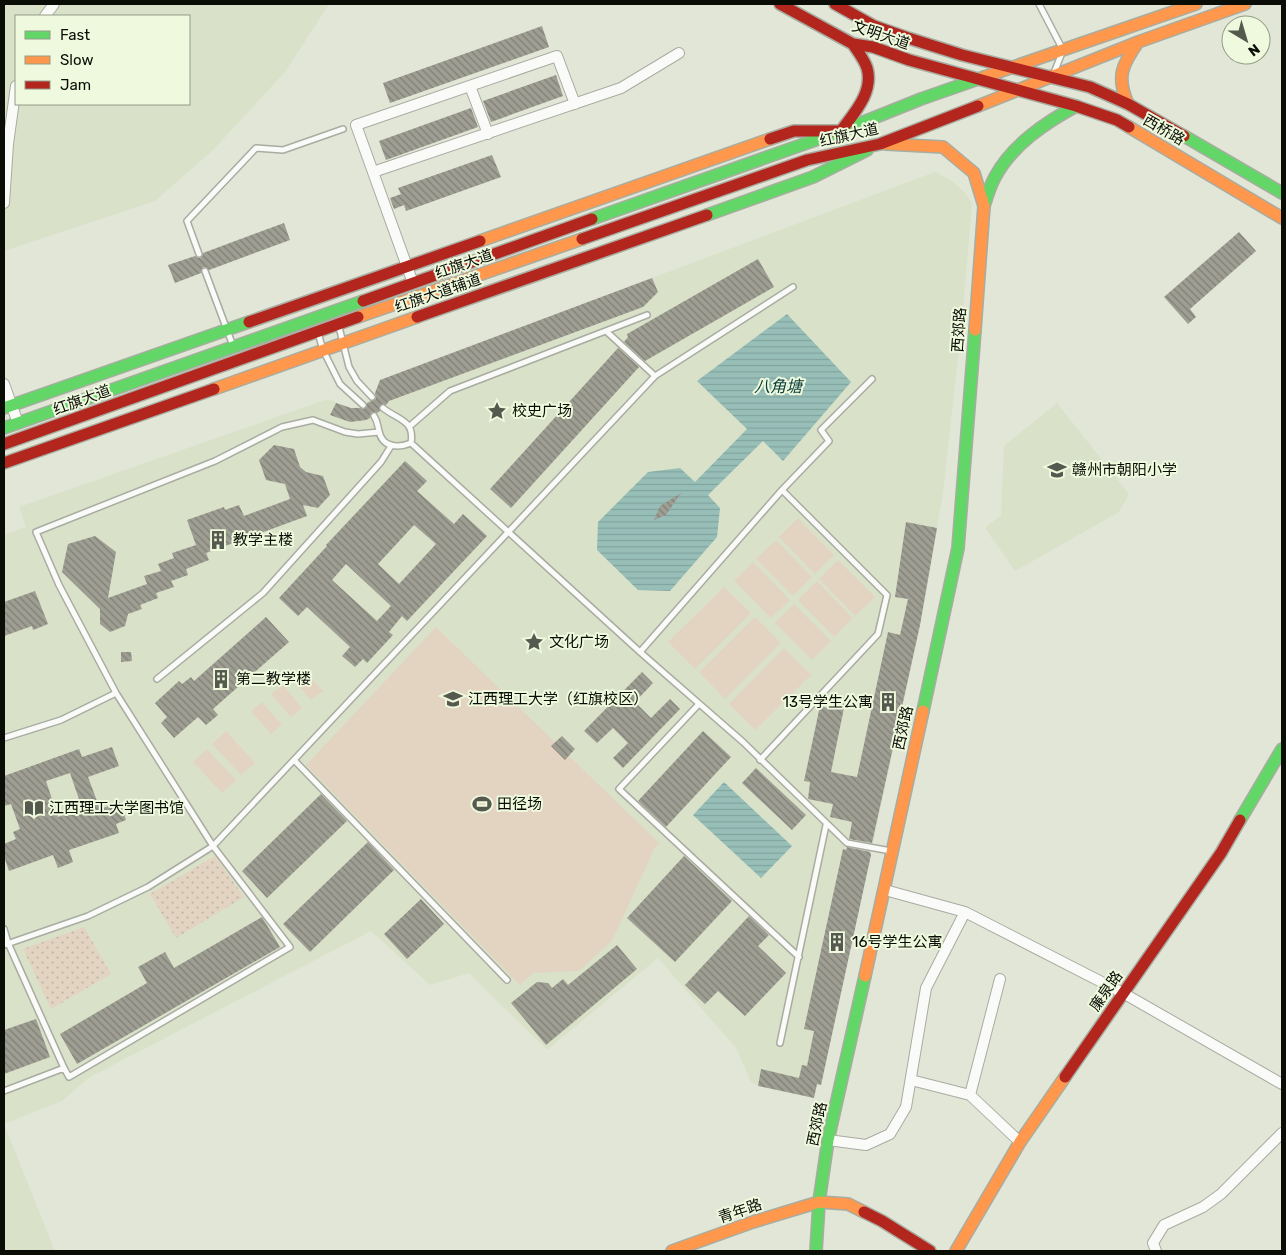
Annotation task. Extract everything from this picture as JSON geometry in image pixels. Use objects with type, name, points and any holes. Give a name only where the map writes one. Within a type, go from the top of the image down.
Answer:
[{"type":"main road","name":"文明大道","points":[[780,4],[853,44],[873,48],[1020,91]]},
{"type":"main road","name":"文明大道","points":[[835,4],[874,26],[908,38],[962,55],[1052,78]]},
{"type":"main road","name":"红旗大道","points":[[4,428],[841,132],[921,99],[1196,4]]},
{"type":"main road","name":"红旗大道","points":[[4,444],[338,324],[807,160],[880,144],[937,124],[1138,42],[1245,4]]},
{"type":"main road","points":[[1128,104],[1121,90],[1121,69],[1138,42]]},
{"type":"main road","points":[[8,407],[794,130],[841,132],[864,98],[867,89],[869,74],[853,44]]},
{"type":"main road","name":"西桥路","points":[[1052,78],[1090,87],[1128,104],[1282,193]]},
{"type":"main road","name":"西桥路","points":[[1020,91],[1076,106],[1117,120],[1282,218]]},
{"type":"main road","points":[[984,206],[999,170],[1041,127],[1076,106]]},
{"type":"main road","points":[[880,144],[943,147],[974,173],[984,206]]},
{"type":"main road","name":"红旗大道辅道","points":[[4,463],[813,177],[880,144]]},
{"type":"main road","name":"西郊路","points":[[816,1251],[819,1202],[828,1140],[885,890],[958,548],[984,206]]},
{"type":"main road","name":"廉泉路","points":[[956,1251],[1020,1142],[1221,853],[1282,749]]},
{"type":"main road","points":[[819,1202],[848,1204],[882,1221],[930,1251]]},
{"type":"main road","name":"青年路","points":[[672,1251],[753,1222],[819,1202]]},
{"type":"street","points":[[46,15],[54,4]]},
{"type":"street","points":[[373,172],[620,88],[679,53]]},
{"type":"street","points":[[414,283],[356,125],[557,56],[575,104]]},
{"type":"street","points":[[470,86],[488,134]]},
{"type":"street","points":[[4,203],[8,144],[15,93]]},
{"type":"street","points":[[4,384],[8,407],[18,423]]},
{"type":"street","points":[[885,890],[965,912],[1123,994],[1282,1084]]},
{"type":"street","points":[[828,1140],[866,1145],[890,1134],[906,1106],[926,988],[965,912]]},
{"type":"street","points":[[970,1095],[1000,979]]},
{"type":"street","points":[[910,1080],[970,1095],[1020,1142]]},
{"type":"street","points":[[1156,1251],[1153,1243],[1164,1225],[1203,1207],[1220,1194],[1282,1133]]},
{"type":"lane","points":[[1039,4],[1063,50],[1052,78]]},
{"type":"lane","points":[[199,254],[187,221],[256,148],[283,150],[343,129]]},
{"type":"lane","points":[[206,271],[233,346]]},
{"type":"lane","points":[[6,944],[88,916],[148,886],[213,846],[655,376],[793,287]]},
{"type":"lane","points":[[334,311],[349,367],[357,381],[372,397]]},
{"type":"lane","points":[[410,426],[450,391],[647,314]]},
{"type":"lane","points":[[313,318],[323,350],[340,384],[363,405]]},
{"type":"lane","points":[[606,331],[655,376]]},
{"type":"lane","points":[[640,652],[782,490],[829,441],[821,430],[872,379]]},
{"type":"lane","points":[[383,408],[410,426],[413,433],[411,443]]},
{"type":"lane","points":[[374,416],[378,422],[381,437],[391,446],[401,447],[411,443]]},
{"type":"lane","points":[[4,929],[6,944],[69,1077],[290,947],[213,846],[116,692],[59,585],[36,532],[214,461],[282,427],[313,420],[345,432],[358,434],[379,432]]},
{"type":"lane","points":[[411,443],[699,704],[847,843],[892,852]]},
{"type":"lane","points":[[157,679],[262,593],[381,462],[391,446]]},
{"type":"lane","points":[[760,760],[878,634],[887,595],[782,490]]},
{"type":"lane","points":[[4,738],[60,720],[116,692]]},
{"type":"lane","points":[[699,704],[619,789],[799,957]]},
{"type":"lane","points":[[294,760],[507,980]]},
{"type":"lane","points":[[780,1043],[826,825]]},
{"type":"lane","points":[[4,1091],[64,1068]]},
{"type":"shaded area","points":[[4,4],[329,4],[285,72],[213,150],[155,201],[4,251]]},
{"type":"shaded area","name":"江西理工大学（红旗校区）","points":[[935,172],[951,180],[965,193],[972,203],[962,322],[943,493],[920,625],[821,1085],[817,1085],[814,1098],[758,1086],[751,1082],[736,1048],[658,958],[547,1050],[469,973],[430,985],[371,931],[90,1077],[62,1101],[4,1124],[4,535],[26,527],[19,507],[328,399],[351,408],[359,407],[369,400],[377,389],[657,292],[652,278]]},
{"type":"shaded area","name":"赣州市朝阳小学","points":[[1057,403],[1129,494],[1119,512],[1015,571],[985,528],[1001,515],[1004,446]]},
{"type":"shaded area","points":[[798,518],[834,555],[815,574],[779,537]]},
{"type":"shaded area","points":[[776,540],[812,577],[793,596],[756,559]]},
{"type":"shaded area","points":[[838,560],[875,597],[855,616],[819,579]]},
{"type":"shaded area","points":[[753,562],[790,600],[771,618],[734,581]]},
{"type":"shaded area","points":[[817,581],[853,618],[834,637],[798,600]]},
{"type":"shaded area","points":[[724,587],[751,613],[695,669],[668,642]]},
{"type":"shaded area","points":[[794,604],[831,641],[812,660],[775,623]]},
{"type":"shaded area","points":[[755,617],[781,643],[725,699],[699,672]]},
{"type":"shaded area","name":"田径场","points":[[436,627],[659,843],[655,847],[612,941],[579,971],[533,973],[520,985],[306,765]]},
{"type":"shaded area","points":[[784,648],[811,675],[755,730],[729,704]]},
{"type":"shaded area","points":[[302,668],[323,691],[311,700],[291,677]]},
{"type":"shaded area","points":[[283,685],[302,708],[291,717],[271,694]]},
{"type":"shaded area","points":[[262,702],[282,725],[271,734],[251,711]]},
{"type":"shaded area","points":[[226,731],[255,763],[241,775],[212,744]]},
{"type":"shaded area","points":[[207,749],[236,780],[222,793],[193,762]]},
{"type":"shaded area","points":[[215,856],[244,897],[176,938],[150,894]]},
{"type":"shaded area","points":[[84,927],[111,974],[51,1009],[23,949]]},
{"type":"shaded area","points":[[4,1124],[55,1251],[4,1251]]},
{"type":"water","name":"八角塘","points":[[787,314],[851,382],[783,461],[763,441],[708,495],[720,508],[717,537],[670,591],[638,590],[597,550],[598,522],[648,472],[680,468],[695,482],[747,429],[697,381]]},
{"type":"water","points":[[724,782],[792,846],[761,878],[693,815]]},
{"type":"building","points":[[542,26],[549,47],[390,103],[383,83]]},
{"type":"building","points":[[556,75],[563,96],[491,122],[483,101]]},
{"type":"building","points":[[471,108],[478,127],[386,160],[379,141]]},
{"type":"building","points":[[492,155],[501,177],[406,211],[404,205],[394,209],[390,198],[401,194],[398,188]]},
{"type":"building","points":[[284,223],[290,240],[209,270],[203,267],[201,273],[175,283],[168,265],[195,256],[201,258],[203,253]]},
{"type":"building","points":[[1239,232],[1256,251],[1190,309],[1196,317],[1188,324],[1164,297]]},
{"type":"building","points":[[758,259],[774,287],[645,361],[624,342],[628,337],[627,334]]},
{"type":"building","points":[[652,278],[658,292],[643,307],[389,401],[386,405],[380,405],[380,411],[371,413],[370,418],[366,420],[350,422],[330,415],[336,403],[351,408],[366,408],[367,403],[376,399],[375,393],[380,380]]},
{"type":"building","points":[[618,348],[639,367],[511,508],[490,489]]},
{"type":"building","name":"教学主楼","points":[[274,445],[294,449],[300,467],[306,472],[323,476],[330,495],[318,508],[303,505],[307,516],[206,553],[209,560],[186,569],[188,575],[171,581],[174,587],[156,593],[158,598],[140,605],[142,609],[128,614],[125,626],[110,632],[100,624],[100,609],[62,572],[68,544],[95,536],[116,552],[108,598],[147,584],[144,576],[161,571],[158,564],[174,558],[172,553],[196,545],[187,520],[224,507],[225,510],[239,505],[244,516],[290,499],[285,484],[266,480],[259,460]]},
{"type":"building","points":[[405,461],[427,481],[417,491],[454,524],[463,514],[487,536],[407,621],[402,616],[389,632],[393,635],[367,663],[363,659],[355,667],[342,656],[350,647],[307,607],[298,616],[279,598]],"holes":[[[414,525],[436,544],[399,584],[378,564]],[[346,564],[391,606],[377,621],[332,580]]]},
{"type":"building","points":[[681,493],[666,515],[654,520],[660,506]]},
{"type":"building","points":[[906,522],[937,528],[920,625],[872,843],[849,839],[852,822],[830,817],[833,804],[808,799],[810,782],[804,781],[820,706],[828,708],[831,695],[846,698],[831,772],[857,777],[888,632],[900,635],[908,599],[895,597]]},
{"type":"building","points":[[35,591],[48,624],[33,630],[32,626],[4,636],[4,602]]},
{"type":"building","name":"第二教学楼","points":[[266,617],[289,642],[213,709],[218,715],[206,725],[198,717],[174,738],[161,723],[167,717],[155,703],[179,681],[182,684],[191,677],[194,681]]},
{"type":"building","points":[[121,652],[131,652],[132,661],[121,662]]},
{"type":"building","points":[[642,672],[653,683],[635,702],[651,718],[670,699],[680,709],[623,768],[613,758],[628,743],[613,728],[597,743],[584,731]]},
{"type":"building","points":[[703,731],[731,757],[666,827],[638,801]]},
{"type":"building","points":[[562,736],[575,749],[565,760],[551,746]]},
{"type":"building","name":"江西理工大学图书馆","points":[[112,747],[119,766],[88,777],[100,809],[120,802],[126,820],[116,824],[119,833],[69,850],[73,862],[58,868],[53,855],[9,871],[4,856],[4,844],[16,839],[13,832],[20,829],[11,804],[4,806],[4,776],[79,749],[82,757]],"holes":[[[70,773],[82,808],[58,817],[46,781]]]},
{"type":"building","points":[[756,768],[806,815],[792,830],[742,783]]},
{"type":"building","points":[[321,794],[347,821],[267,898],[242,871]]},
{"type":"building","points":[[368,842],[394,870],[310,952],[283,924]]},
{"type":"building","name":"16号学生公寓","points":[[847,847],[870,852],[871,855],[821,1085],[817,1084],[814,1098],[758,1086],[761,1069],[799,1078],[802,1065],[807,1066],[814,1031],[804,1029],[843,849],[846,850]]},
{"type":"building","points":[[684,856],[732,901],[675,962],[627,918]]},
{"type":"building","points":[[421,899],[444,924],[407,959],[384,934]]},
{"type":"building","points":[[749,916],[769,935],[758,946],[786,973],[745,1016],[718,991],[705,1004],[685,985]]},
{"type":"building","points":[[262,917],[280,947],[77,1064],[60,1034],[147,983],[138,967],[165,952],[174,968]]},
{"type":"building","points":[[617,945],[637,969],[546,1045],[511,1003],[537,982],[548,983],[552,988],[563,979],[568,985]]},
{"type":"building","points":[[36,1019],[50,1057],[4,1074],[4,1030]]},
{"type":"traffic: fast","points":[[592,219],[841,131],[921,99],[984,77]]},
{"type":"traffic: fast","points":[[984,206],[993,180],[1010,155],[1041,127],[1076,106]]},
{"type":"traffic: fast","points":[[1184,136],[1282,193]]},
{"type":"traffic: fast","points":[[707,215],[813,177],[867,150]]},
{"type":"traffic: fast","points":[[4,428],[363,301]]},
{"type":"traffic: fast","points":[[4,408],[249,322]]},
{"type":"traffic: fast","points":[[923,711],[958,548],[975,330]]},
{"type":"traffic: fast","points":[[1240,820],[1282,749]]},
{"type":"traffic: fast","points":[[816,1251],[819,1202],[828,1140],[865,976]]},
{"type":"traffic: slow","points":[[984,77],[1196,4]]},
{"type":"traffic: slow","points":[[978,106],[1138,42],[1245,4]]},
{"type":"traffic: slow","points":[[1128,104],[1122,86],[1122,72],[1138,42]]},
{"type":"traffic: slow","points":[[1129,127],[1282,218]]},
{"type":"traffic: slow","points":[[480,241],[770,139]]},
{"type":"traffic: slow","points":[[886,144],[943,147],[974,173],[984,206]]},
{"type":"traffic: slow","points":[[975,330],[984,206]]},
{"type":"traffic: slow","points":[[358,317],[582,239]]},
{"type":"traffic: slow","points":[[214,389],[417,317]]},
{"type":"traffic: slow","points":[[865,976],[923,711]]},
{"type":"traffic: slow","points":[[956,1251],[1020,1142],[1065,1077]]},
{"type":"traffic: slow","points":[[672,1251],[753,1222],[819,1202],[848,1204],[864,1212]]},
{"type":"traffic: jam","points":[[780,4],[853,44],[873,47],[909,60],[1076,106],[1117,120],[1129,127]]},
{"type":"traffic: jam","points":[[835,4],[874,26],[908,38],[962,55],[1090,87],[1128,104],[1184,136]]},
{"type":"traffic: jam","points":[[841,131],[862,102],[868,85],[867,68],[853,44]]},
{"type":"traffic: jam","points":[[582,239],[807,160],[880,144],[978,106]]},
{"type":"traffic: jam","points":[[770,139],[794,131],[838,131]]},
{"type":"traffic: jam","points":[[417,317],[707,215]]},
{"type":"traffic: jam","points":[[363,301],[592,219]]},
{"type":"traffic: jam","points":[[249,322],[480,241]]},
{"type":"traffic: jam","points":[[4,444],[358,317]]},
{"type":"traffic: jam","points":[[4,463],[214,389]]},
{"type":"traffic: jam","points":[[1065,1077],[1221,853],[1240,820]]},
{"type":"traffic: jam","points":[[864,1212],[930,1251]]},
{"type":"place","name":"校史广场","points":[[497,411]]},
{"type":"place","name":"赣州市朝阳小学","points":[[1057,470]]},
{"type":"place","name":"教学主楼","points":[[218,540]]},
{"type":"place","name":"文化广场","points":[[534,642]]},
{"type":"place","name":"第二教学楼","points":[[221,679]]},
{"type":"place","name":"江西理工大学（红旗校区）","points":[[453,699]]},
{"type":"place","name":"13号学生公寓","points":[[888,702]]},
{"type":"place","name":"田径场","points":[[482,804]]},
{"type":"place","name":"江西理工大学图书馆","points":[[34,808]]},
{"type":"place","name":"16号学生公寓","points":[[837,942]]}]
